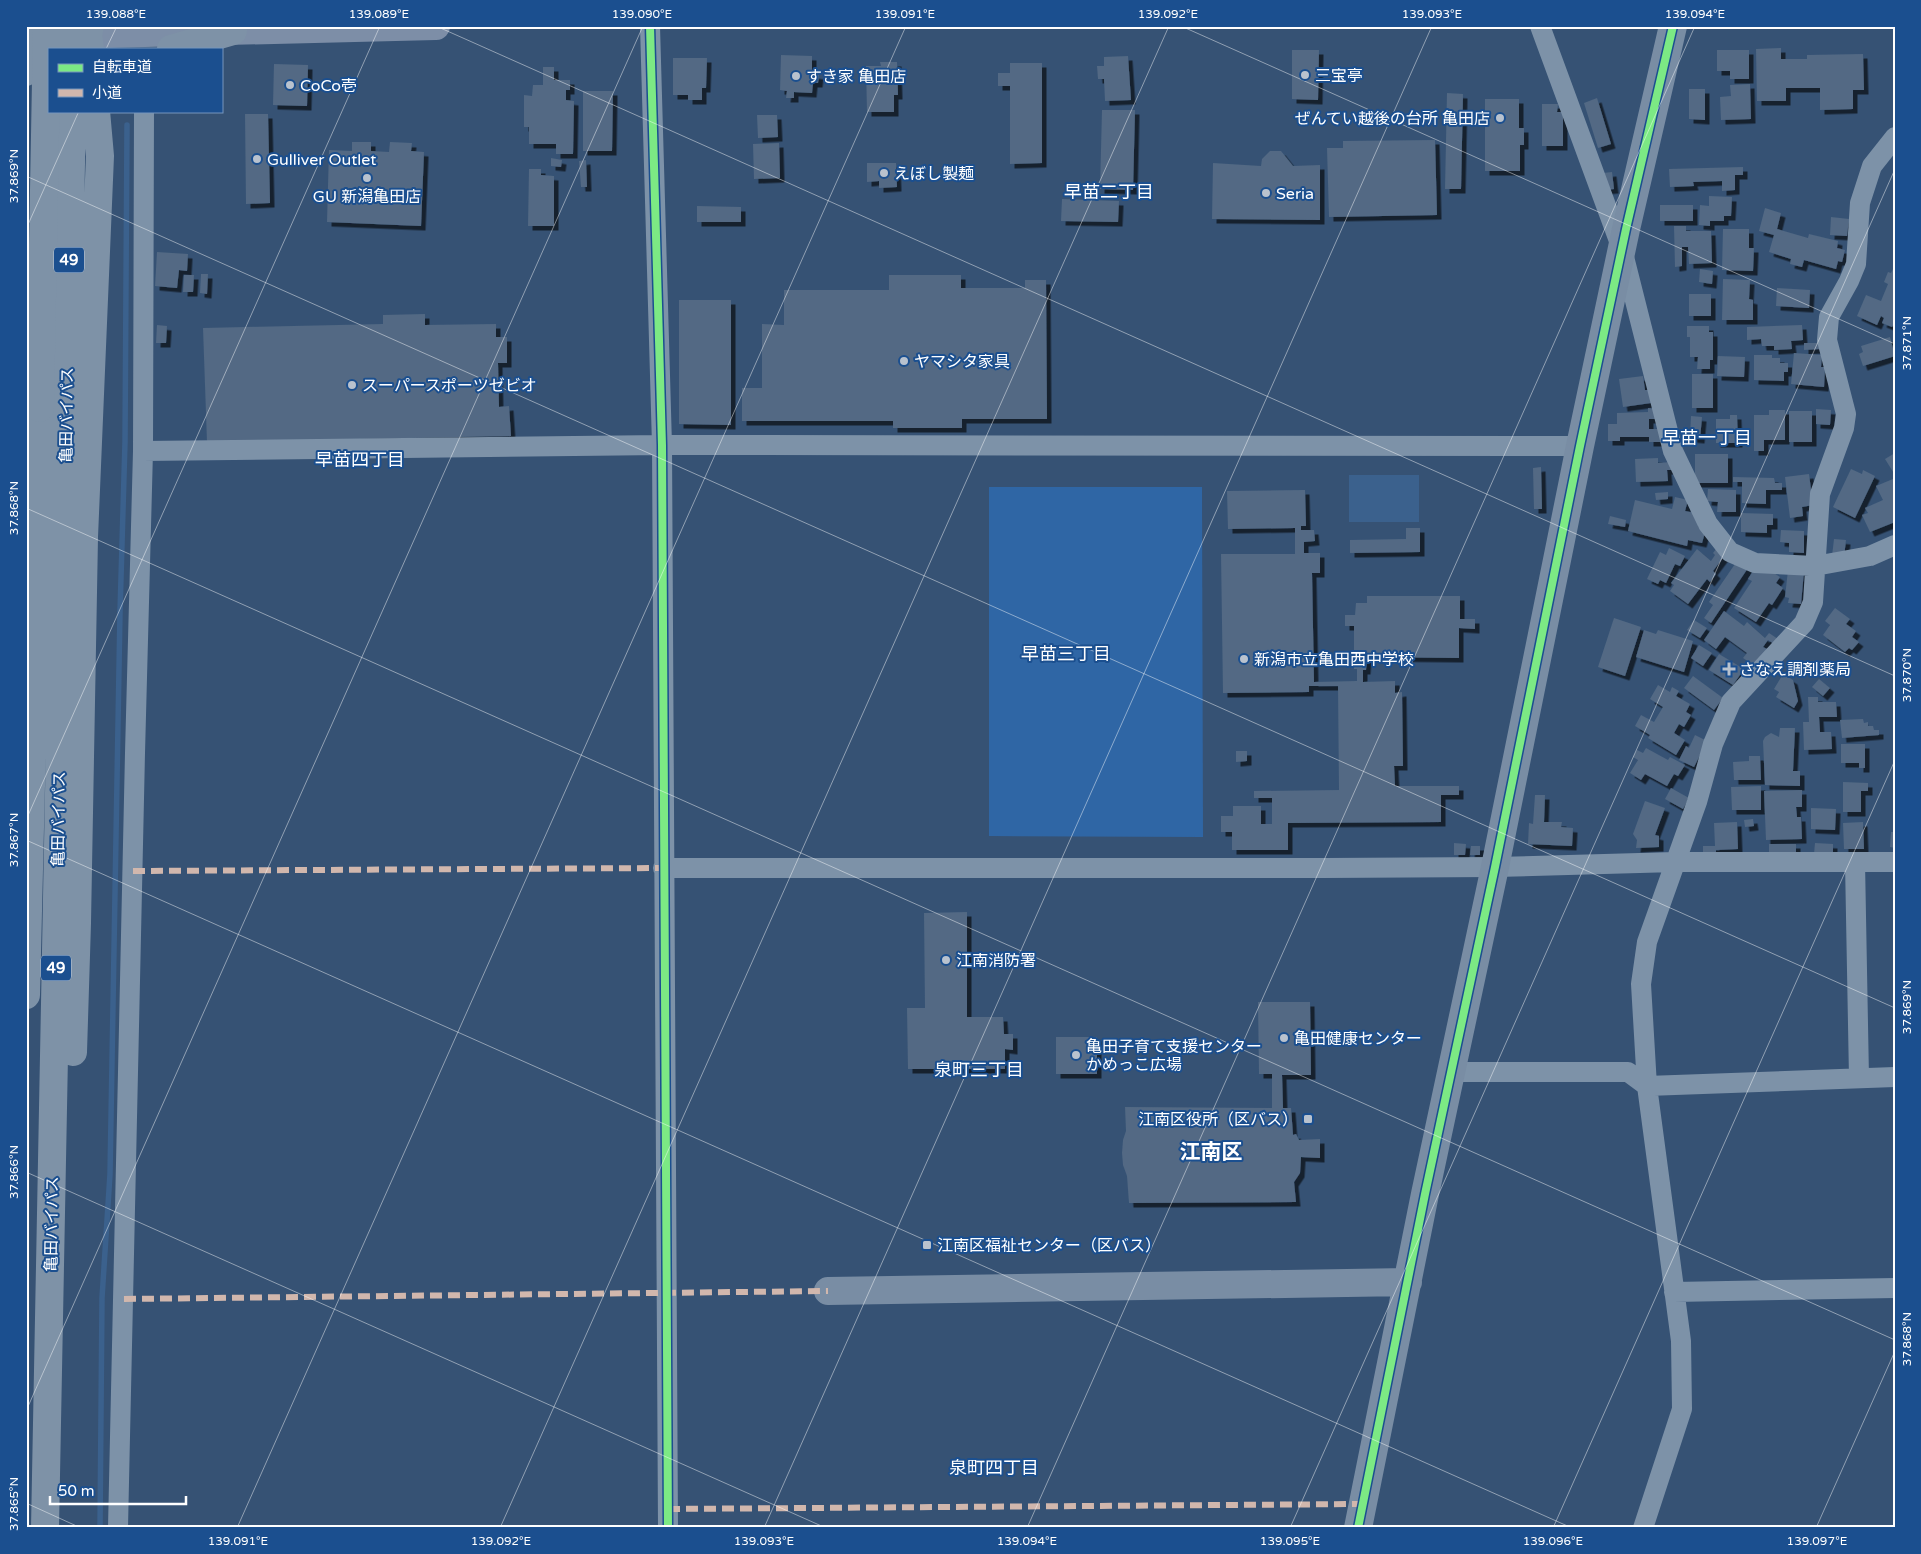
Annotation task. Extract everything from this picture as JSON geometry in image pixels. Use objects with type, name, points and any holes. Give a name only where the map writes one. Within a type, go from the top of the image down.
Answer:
[{"type":"highway","points":[[174,48],[225,29]]},
{"type":"highway","points":[[26,72],[36,30]]},
{"type":"highway","name":"亀田バイパス","points":[[36,30],[53,408],[51,1219],[45,1528]]},
{"type":"highway","name":"亀田バイパス","points":[[26,996],[53,408],[72,112]]},
{"type":"highway","points":[[96,112],[100,156]]},
{"type":"highway","points":[[51,1219],[67,1188],[77,922],[84,537],[100,156],[107,112]]},
{"type":"main road","points":[[36,30],[83,37],[225,29],[436,26]]},
{"type":"street","points":[[650,26],[662,445],[668,1528]]},
{"type":"street","points":[[1540,26],[1622,249],[1673,451],[1708,524],[1730,552],[1755,562],[1815,566],[1870,556],[1895,544]]},
{"type":"street","points":[[1358,1528],[1580,446],[1622,249],[1673,26]]},
{"type":"street","points":[[118,1528],[143,451],[144,112]]},
{"type":"street","points":[[1643,1528],[1682,1409],[1681,1342],[1647,1086],[1641,984],[1647,942],[1697,802],[1713,744],[1731,702],[1804,623],[1813,602],[1820,494],[1844,428],[1846,414],[1828,340],[1829,317],[1856,264],[1860,203],[1872,166],[1895,137]]},
{"type":"street","points":[[143,451],[662,445],[1580,446]]},
{"type":"street","points":[[663,868],[1495,867],[1675,862],[1895,862]]},
{"type":"street","points":[[1855,862],[1859,1078]]},
{"type":"street","points":[[1451,1072],[1628,1072],[1647,1086],[1895,1077]]},
{"type":"street","points":[[828,1292],[1408,1282]]},
{"type":"street","points":[[1674,1292],[1895,1288]]},
{"type":"shaded area","points":[[1349,475],[1419,475],[1419,522],[1349,522]]},
{"type":"shaded area","points":[[989,487],[1202,487],[1203,837],[989,836]]},
{"type":"building","points":[[1781,48],[1781,59],[1807,59],[1807,55],[1863,54],[1864,90],[1853,90],[1853,109],[1820,110],[1820,88],[1786,88],[1786,101],[1757,101],[1756,49]]},
{"type":"building","name":"三宝亭","points":[[1292,50],[1319,50],[1318,100],[1292,99]]},
{"type":"building","points":[[1717,50],[1749,50],[1749,79],[1730,79],[1730,71],[1717,71]]},
{"type":"building","points":[[781,55],[812,56],[812,74],[819,75],[818,83],[813,83],[812,93],[794,92],[794,98],[786,98],[787,91],[780,90]]},
{"type":"building","points":[[1128,56],[1131,100],[1105,101],[1104,79],[1098,79],[1097,66],[1104,66],[1104,57]]},
{"type":"building","points":[[673,58],[707,58],[706,88],[702,88],[702,100],[688,100],[688,95],[673,95]]},
{"type":"building","points":[[880,62],[897,62],[898,95],[894,95],[894,112],[867,112],[866,66],[881,66]]},
{"type":"building","points":[[1010,63],[1042,63],[1042,163],[1010,164],[1010,86],[998,86],[998,73],[1010,73]]},
{"type":"building","name":"CoCo壱","points":[[274,64],[308,65],[307,106],[273,105]]},
{"type":"building","points":[[543,67],[554,67],[554,80],[570,80],[570,90],[566,90],[566,100],[574,101],[573,154],[556,154],[556,144],[529,144],[529,127],[524,127],[524,95],[532,96],[533,85],[543,85]]},
{"type":"building","points":[[1750,84],[1751,119],[1721,120],[1720,97],[1731,96],[1730,85]]},
{"type":"building","points":[[1689,89],[1705,89],[1705,120],[1689,119]]},
{"type":"building","points":[[583,91],[613,91],[612,151],[583,151]]},
{"type":"building","points":[[1447,93],[1463,94],[1461,189],[1445,189]]},
{"type":"building","points":[[1597,98],[1611,144],[1598,148],[1584,103]]},
{"type":"building","points":[[1485,99],[1519,99],[1519,128],[1524,128],[1524,145],[1520,145],[1520,171],[1485,171]]},
{"type":"building","points":[[1542,104],[1558,104],[1557,112],[1563,112],[1563,146],[1542,146]]},
{"type":"building","points":[[1102,110],[1135,110],[1133,190],[1100,189]]},
{"type":"building","name":"Gulliver Outlet","points":[[245,114],[268,114],[270,203],[246,204]]},
{"type":"building","points":[[757,115],[777,115],[778,137],[758,138]]},
{"type":"building","points":[[1435,140],[1437,215],[1329,217],[1327,148],[1343,148],[1343,141]]},
{"type":"building","points":[[352,142],[371,142],[371,151],[389,152],[390,142],[412,143],[411,151],[424,152],[421,226],[327,222],[329,150],[352,151]]},
{"type":"building","points":[[779,143],[780,178],[754,179],[753,144]]},
{"type":"building","name":"Seria","points":[[1270,151],[1281,151],[1293,166],[1320,165],[1320,220],[1212,219],[1213,163],[1261,166],[1262,159]]},
{"type":"building","points":[[551,158],[562,160],[561,167],[551,166]]},
{"type":"building","points":[[586,160],[587,187],[581,187],[579,161]]},
{"type":"building","points":[[867,163],[896,163],[897,187],[879,188],[879,181],[867,182]]},
{"type":"building","points":[[1743,167],[1743,175],[1735,175],[1735,190],[1722,191],[1722,181],[1693,182],[1694,186],[1670,187],[1669,169]]},
{"type":"building","points":[[529,169],[541,169],[541,175],[554,176],[554,226],[528,226]]},
{"type":"building","points":[[1612,172],[1614,189],[1604,190],[1603,173]]},
{"type":"building","points":[[1709,196],[1732,197],[1731,216],[1724,216],[1724,221],[1710,221],[1710,226],[1699,225],[1700,205],[1709,206]]},
{"type":"building","points":[[1062,199],[1119,201],[1118,222],[1061,221]]},
{"type":"building","points":[[1660,205],[1693,205],[1693,221],[1660,221]]},
{"type":"building","points":[[697,206],[741,207],[741,222],[697,222]]},
{"type":"building","points":[[1765,208],[1781,213],[1777,229],[1808,238],[1809,234],[1838,241],[1837,248],[1845,250],[1842,262],[1838,261],[1836,269],[1804,260],[1802,267],[1790,264],[1791,259],[1769,252],[1774,235],[1759,231]]},
{"type":"building","points":[[1831,217],[1849,219],[1847,236],[1830,235]]},
{"type":"building","points":[[1674,226],[1686,226],[1686,231],[1711,231],[1712,263],[1689,264],[1688,247],[1682,247],[1682,266],[1675,267]]},
{"type":"building","points":[[1723,229],[1749,229],[1749,248],[1754,248],[1753,271],[1722,270]]},
{"type":"building","points":[[157,252],[188,254],[187,271],[179,270],[177,288],[155,286]]},
{"type":"building","points":[[1895,265],[1895,323],[1892,327],[1882,323],[1884,318],[1881,316],[1877,325],[1857,316],[1866,295],[1881,301],[1888,284],[1884,282],[1888,272],[1891,273]]},
{"type":"building","points":[[1700,269],[1713,271],[1712,284],[1699,282]]},
{"type":"building","points":[[201,274],[208,274],[207,294],[200,293]]},
{"type":"building","points":[[184,275],[194,275],[193,292],[183,292]]},
{"type":"building","name":"ヤマシタ家具","points":[[889,275],[961,275],[961,288],[1025,288],[1025,280],[1046,280],[1047,419],[962,419],[962,428],[893,428],[893,421],[742,421],[742,388],[762,388],[762,324],[784,325],[784,290],[889,290]]},
{"type":"building","points":[[1723,279],[1750,280],[1749,299],[1753,300],[1753,320],[1722,320]]},
{"type":"building","points":[[1777,288],[1810,290],[1809,308],[1776,306]]},
{"type":"building","points":[[1689,294],[1711,294],[1711,316],[1689,316]]},
{"type":"building","points":[[679,300],[731,300],[731,425],[679,424]]},
{"type":"building","name":"スーパースポーツゼビオ","points":[[425,314],[425,325],[496,324],[496,337],[507,337],[507,363],[498,363],[499,407],[509,406],[511,436],[207,442],[203,328],[383,324],[383,315]]},
{"type":"building","points":[[157,325],[167,326],[166,343],[156,343]]},
{"type":"building","points":[[1802,325],[1803,340],[1791,341],[1792,349],[1774,350],[1774,346],[1762,346],[1761,339],[1747,340],[1747,327]]},
{"type":"building","points":[[1687,326],[1709,326],[1709,332],[1713,332],[1713,360],[1710,360],[1710,369],[1697,369],[1698,357],[1690,357],[1690,337],[1687,337]]},
{"type":"building","points":[[1890,337],[1895,356],[1863,366],[1859,354],[1863,352],[1861,346]]},
{"type":"building","points":[[1804,343],[1820,343],[1820,349],[1804,350]]},
{"type":"building","points":[[1794,353],[1822,355],[1821,367],[1825,367],[1824,387],[1791,384]]},
{"type":"building","points":[[1754,355],[1772,355],[1772,358],[1780,358],[1780,363],[1788,363],[1788,372],[1784,372],[1784,381],[1754,380]]},
{"type":"building","points":[[1718,356],[1745,357],[1744,377],[1717,376]]},
{"type":"building","points":[[1692,374],[1713,374],[1713,408],[1692,408]]},
{"type":"building","points":[[1643,376],[1645,390],[1650,390],[1651,403],[1623,407],[1619,379]]},
{"type":"building","points":[[1648,408],[1656,409],[1656,419],[1649,419],[1649,429],[1663,429],[1663,442],[1649,442],[1649,437],[1620,437],[1620,441],[1608,441],[1608,424],[1617,424],[1617,413],[1648,412]]},
{"type":"building","points":[[1816,409],[1831,410],[1830,425],[1816,424]]},
{"type":"building","points":[[1769,410],[1785,410],[1785,440],[1764,440],[1764,451],[1754,451],[1754,415],[1769,415]]},
{"type":"building","points":[[1789,411],[1812,411],[1812,442],[1789,442]]},
{"type":"building","points":[[1730,415],[1737,415],[1738,443],[1716,443],[1716,419],[1730,419]]},
{"type":"building","points":[[1691,416],[1702,417],[1700,439],[1690,438]]},
{"type":"building","points":[[1895,453],[1895,475],[1885,459]]},
{"type":"building","points":[[1695,454],[1728,454],[1728,483],[1695,483]]},
{"type":"building","points":[[1658,458],[1658,463],[1671,462],[1672,470],[1667,470],[1668,481],[1636,482],[1635,459]]},
{"type":"building","points":[[1541,467],[1542,509],[1534,509],[1533,468]]},
{"type":"building","points":[[1851,469],[1862,474],[1863,470],[1875,476],[1855,518],[1833,507]]},
{"type":"building","points":[[1809,474],[1813,505],[1802,507],[1803,516],[1790,518],[1785,477]]},
{"type":"building","points":[[1733,477],[1774,478],[1775,483],[1782,483],[1782,490],[1766,490],[1766,504],[1742,503],[1742,482],[1733,482]]},
{"type":"building","points":[[1893,479],[1895,484],[1895,522],[1870,532],[1862,515],[1868,513],[1865,508],[1883,500],[1876,486]]},
{"type":"building","points":[[1708,489],[1736,490],[1736,512],[1717,512],[1718,502],[1707,501]]},
{"type":"building","points":[[1305,490],[1306,526],[1301,526],[1301,530],[1314,530],[1315,541],[1304,542],[1304,553],[1320,553],[1320,573],[1312,573],[1314,682],[1357,681],[1357,669],[1354,669],[1354,626],[1345,626],[1345,615],[1355,615],[1356,603],[1367,603],[1367,596],[1460,596],[1460,619],[1475,619],[1475,629],[1459,628],[1459,658],[1367,657],[1366,670],[1363,670],[1363,682],[1395,681],[1395,693],[1402,692],[1403,766],[1394,766],[1395,786],[1459,786],[1459,795],[1441,795],[1441,822],[1288,823],[1288,850],[1232,850],[1232,832],[1221,832],[1221,816],[1233,816],[1233,806],[1261,806],[1261,824],[1272,824],[1272,798],[1254,798],[1254,791],[1339,790],[1338,686],[1309,686],[1309,692],[1223,693],[1221,554],[1295,554],[1295,528],[1228,529],[1227,491]]},
{"type":"building","points":[[1668,492],[1668,499],[1656,500],[1655,493]]},
{"type":"building","points":[[1675,497],[1688,500],[1685,511],[1695,513],[1694,518],[1700,519],[1698,527],[1706,529],[1702,543],[1688,540],[1687,546],[1628,531],[1635,500],[1672,509]]},
{"type":"building","points":[[1741,513],[1773,514],[1773,525],[1767,525],[1767,533],[1741,532]]},
{"type":"building","points":[[1610,516],[1626,520],[1625,527],[1608,524]]},
{"type":"building","points":[[1406,528],[1420,528],[1420,552],[1350,553],[1350,540],[1406,539]]},
{"type":"building","points":[[1781,530],[1804,531],[1804,553],[1789,552],[1789,543],[1780,542]]},
{"type":"building","points":[[1834,539],[1846,540],[1844,557],[1832,556]]},
{"type":"building","points":[[1669,548],[1685,556],[1680,566],[1675,564],[1666,583],[1660,580],[1658,584],[1647,579],[1660,552],[1666,555]]},
{"type":"building","points":[[1717,548],[1725,555],[1713,571],[1716,574],[1710,582],[1707,579],[1688,604],[1670,591],[1674,585],[1671,583],[1697,549],[1711,561],[1715,555],[1713,553]]},
{"type":"building","points":[[1737,561],[1748,568],[1711,623],[1704,618],[1713,605],[1709,602]]},
{"type":"building","points":[[1755,568],[1766,568],[1780,577],[1776,583],[1783,588],[1772,605],[1769,603],[1756,622],[1734,608],[1752,581],[1748,579]]},
{"type":"building","points":[[1788,570],[1804,571],[1801,604],[1788,603],[1789,598],[1785,597]]},
{"type":"building","points":[[1835,608],[1850,619],[1846,624],[1856,631],[1852,637],[1859,642],[1852,650],[1849,648],[1845,652],[1823,635],[1830,625],[1825,621]]},
{"type":"building","points":[[1724,611],[1744,626],[1747,622],[1765,638],[1769,633],[1778,639],[1774,644],[1768,640],[1763,647],[1767,649],[1755,666],[1743,658],[1747,653],[1725,637],[1716,649],[1704,640]]},
{"type":"building","points":[[1614,618],[1641,627],[1625,676],[1598,667]]},
{"type":"building","points":[[1694,620],[1707,628],[1700,638],[1687,630]]},
{"type":"building","points":[[1644,630],[1656,634],[1658,630],[1693,641],[1684,672],[1636,657]]},
{"type":"building","points":[[1699,645],[1712,653],[1703,666],[1691,658]]},
{"type":"building","points":[[1719,654],[1744,669],[1733,685],[1709,670]]},
{"type":"building","points":[[1783,674],[1793,680],[1798,701],[1794,708],[1776,697],[1779,692],[1774,689]]},
{"type":"building","points":[[1693,676],[1723,698],[1714,710],[1684,688]]},
{"type":"building","points":[[1819,679],[1830,688],[1823,696],[1812,687]]},
{"type":"building","points":[[1658,685],[1670,692],[1672,687],[1679,691],[1676,696],[1690,704],[1686,712],[1691,715],[1684,727],[1679,724],[1674,733],[1685,740],[1676,755],[1648,738],[1650,735],[1635,726],[1641,715],[1654,722],[1663,707],[1650,699]]},
{"type":"building","points":[[1808,697],[1818,697],[1818,702],[1836,702],[1837,717],[1819,717],[1820,732],[1831,732],[1832,749],[1804,750],[1803,722],[1809,722]]},
{"type":"building","points":[[1863,719],[1864,723],[1868,722],[1868,726],[1873,726],[1874,730],[1879,730],[1879,735],[1842,738],[1840,720]]},
{"type":"building","points":[[1780,728],[1795,728],[1793,771],[1800,771],[1800,786],[1765,785],[1763,741],[1771,733],[1779,737]]},
{"type":"building","points":[[1695,735],[1707,741],[1694,767],[1679,760],[1686,746],[1689,748]]},
{"type":"building","points":[[1841,744],[1865,744],[1865,768],[1859,768],[1859,763],[1841,763]]},
{"type":"building","points":[[1646,748],[1668,760],[1670,757],[1685,765],[1678,776],[1674,774],[1667,786],[1645,774],[1641,780],[1630,773],[1638,760],[1633,757],[1637,750],[1643,753]]},
{"type":"building","points":[[1236,751],[1247,751],[1247,761],[1236,762]]},
{"type":"building","points":[[1749,756],[1760,756],[1761,780],[1734,780],[1733,762],[1749,761]]},
{"type":"building","points":[[1843,782],[1868,783],[1868,791],[1861,791],[1861,812],[1843,812]]},
{"type":"building","points":[[1761,786],[1761,810],[1732,810],[1731,787]]},
{"type":"building","points":[[1671,788],[1689,798],[1683,809],[1665,799]]},
{"type":"building","points":[[1802,790],[1802,807],[1796,807],[1797,817],[1801,817],[1802,839],[1766,840],[1764,791]]},
{"type":"building","points":[[1535,795],[1545,795],[1544,822],[1562,822],[1561,827],[1573,828],[1572,846],[1528,844],[1529,823],[1533,824]]},
{"type":"building","points":[[1645,801],[1665,808],[1655,835],[1659,836],[1659,847],[1636,848],[1637,840],[1633,834]]},
{"type":"building","points":[[1811,808],[1836,809],[1835,830],[1811,829]]},
{"type":"building","points":[[1753,819],[1754,826],[1745,827],[1744,820]]},
{"type":"building","points":[[1737,822],[1738,849],[1716,850],[1716,857],[1703,858],[1703,846],[1715,846],[1714,823]]},
{"type":"building","points":[[1863,822],[1864,849],[1844,849],[1843,823]]},
{"type":"building","points":[[1891,832],[1895,832],[1895,848],[1890,847]]},
{"type":"building","points":[[1454,843],[1466,844],[1465,855],[1454,855]]},
{"type":"building","points":[[1815,843],[1833,844],[1833,855],[1814,854]]},
{"type":"building","points":[[1769,844],[1796,844],[1796,855],[1769,856]]},
{"type":"building","points":[[1471,846],[1480,846],[1480,855],[1470,855]]},
{"type":"building","name":"江南消防署","points":[[967,912],[967,1017],[1003,1017],[1004,1034],[1013,1034],[1013,1050],[1005,1049],[1005,1069],[908,1069],[907,1008],[925,1008],[924,913]]},
{"type":"building","points":[[1258,1002],[1310,1002],[1311,1075],[1282,1075],[1283,1108],[1291,1108],[1293,1135],[1296,1134],[1299,1140],[1320,1139],[1320,1158],[1301,1157],[1300,1173],[1294,1182],[1296,1202],[1129,1203],[1127,1176],[1123,1165],[1122,1153],[1126,1131],[1125,1107],[1272,1108],[1272,1074],[1259,1074]]},
{"type":"building","name":"亀田子育て支援センター かめっこ広場","points":[[1056,1037],[1097,1037],[1097,1074],[1056,1074]]},
{"type":"waterway","points":[[100,1528],[102,1298],[110,1174],[120,612],[125,442],[127,125]]},
{"type":"marked path","points":[[133,871],[663,868]]},
{"type":"marked path","points":[[124,1299],[828,1291]]},
{"type":"marked path","points":[[668,1509],[1363,1504]]},
{"type":"cycle path","points":[[650,26],[662,445],[668,1528]]},
{"type":"cycle path","points":[[1358,1528],[1580,446],[1626,229],[1673,26]]},
{"type":"place","name":"三宝亭","points":[[1305,75]]},
{"type":"place","name":"すき家 亀田店","points":[[796,76]]},
{"type":"place","name":"CoCo壱","points":[[290,85]]},
{"type":"place","name":"ぜんてい越後の台所 亀田店","points":[[1500,118]]},
{"type":"place","name":"Gulliver Outlet","points":[[257,159]]},
{"type":"place","name":"えぼし製麺","points":[[884,173]]},
{"type":"place","name":"GU 新潟亀田店","points":[[367,178]]},
{"type":"place","name":"Seria","points":[[1266,193]]},
{"type":"place","name":"ヤマシタ家具","points":[[904,361]]},
{"type":"place","name":"スーパースポーツゼビオ","points":[[352,385]]},
{"type":"place","name":"新潟市立亀田西中学校","points":[[1244,659]]},
{"type":"place","name":"さなえ調剤薬局","points":[[1729,669]]},
{"type":"place","name":"江南消防署","points":[[946,960]]},
{"type":"place","name":"亀田健康センター","points":[[1284,1038]]},
{"type":"place","name":"亀田子育て支援センター かめっこ広場","points":[[1076,1055]]},
{"type":"place","name":"江南区役所（区バス）","points":[[1308,1119]]},
{"type":"place","name":"江南区福祉センター（区バス）","points":[[927,1245]]},
{"type":"district","name":"早苗二丁目","points":[[1109,192]]},
{"type":"district","name":"早苗一丁目","points":[[1707,438]]},
{"type":"district","name":"早苗四丁目","points":[[360,460]]},
{"type":"district","name":"早苗三丁目","points":[[1066,654]]},
{"type":"district","name":"泉町三丁目","points":[[979,1070]]},
{"type":"district","name":"江南区","points":[[1211,1152]]},
{"type":"district","name":"泉町四丁目","points":[[994,1468]]}]
